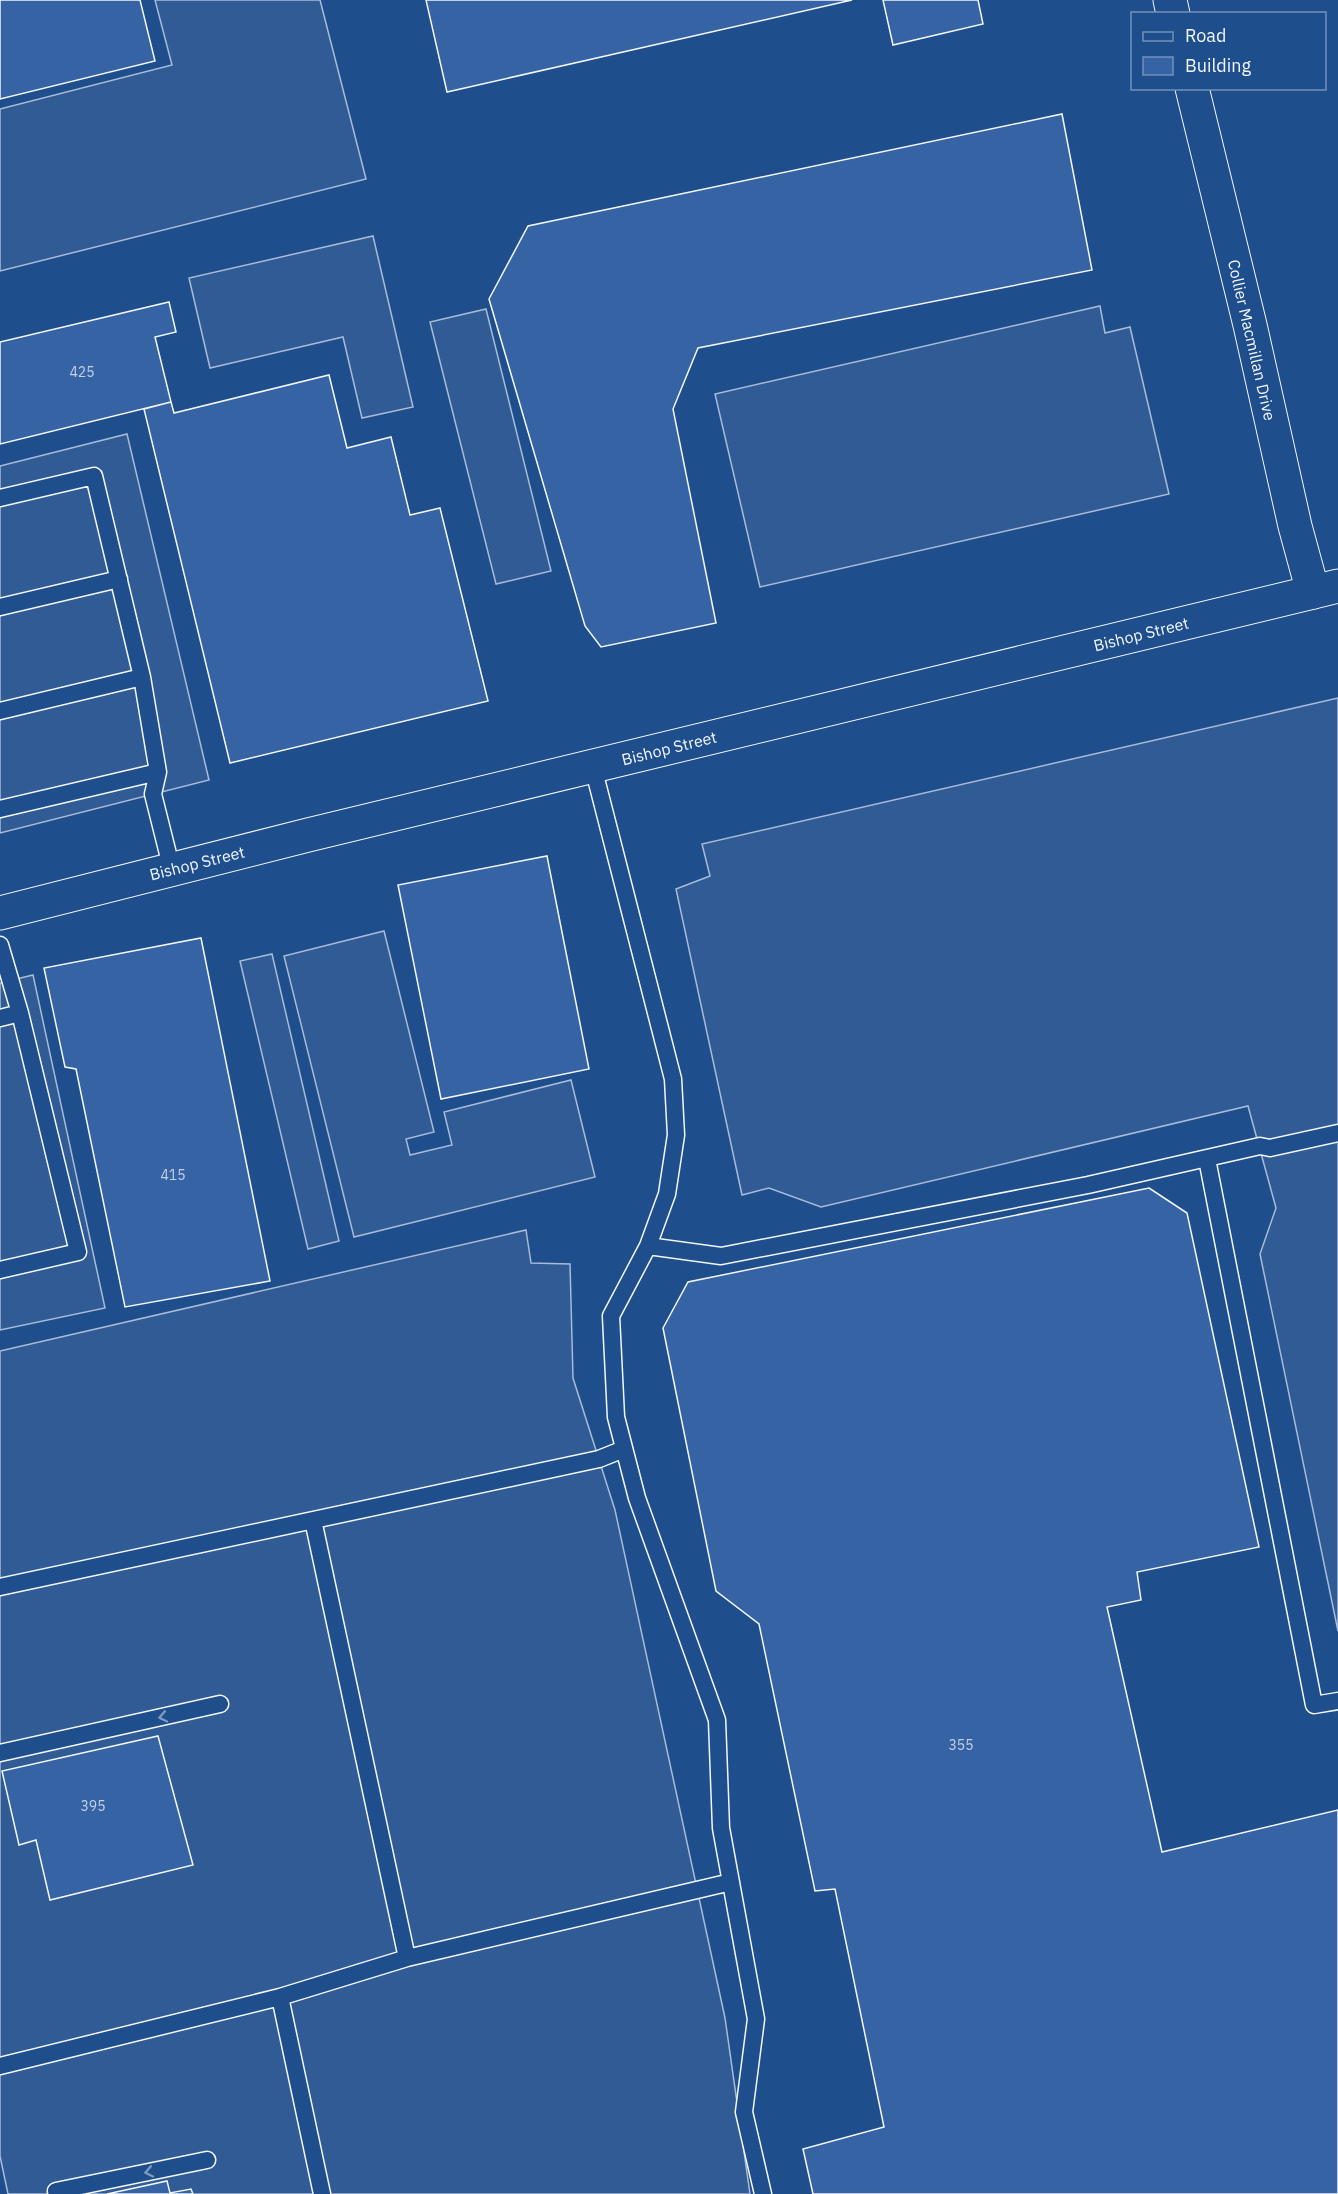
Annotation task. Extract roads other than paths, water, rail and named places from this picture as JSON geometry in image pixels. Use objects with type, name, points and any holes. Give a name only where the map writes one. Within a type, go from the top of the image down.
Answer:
[{"type":"main road","name":"Collier Macmillan Drive","points":[[1192,90],[1250,325],[1295,526],[1325,589]]},
{"type":"main road","name":"Bishop Street","points":[[0,913],[1325,589]]},
{"type":"lane","points":[[0,498],[94,476],[142,677],[158,772],[153,794],[172,870]]},
{"type":"lane","points":[[0,607],[119,579]]},
{"type":"lane","points":[[0,711],[142,677]]},
{"type":"lane","points":[[592,767],[673,1078],[676,1136],[667,1194],[648,1246],[611,1316],[616,1417],[637,1498],[717,1720],[721,1828],[756,2019],[744,2112],[763,2194]]},
{"type":"lane","points":[[0,810],[158,772]]},
{"type":"lane","points":[[0,945],[20,1013],[78,1252],[0,1270]]},
{"type":"lane","points":[[0,1018],[20,1013]]},
{"type":"lane","points":[[648,1246],[721,1256],[1003,1203],[1260,1146],[1270,1148],[1338,1133]]},
{"type":"lane","points":[[1207,1159],[1314,1705],[1338,1701]]},
{"type":"lane","points":[[0,1587],[599,1459],[624,1449]]},
{"type":"lane","points":[[313,1520],[407,1958]]},
{"type":"lane","points":[[0,1753],[220,1704]]},
{"type":"lane","points":[[0,2066],[280,1997],[407,1958],[731,1882]]},
{"type":"lane","points":[[280,1997],[322,2194]]},
{"type":"lane","points":[[56,2191],[207,2160]]}]
